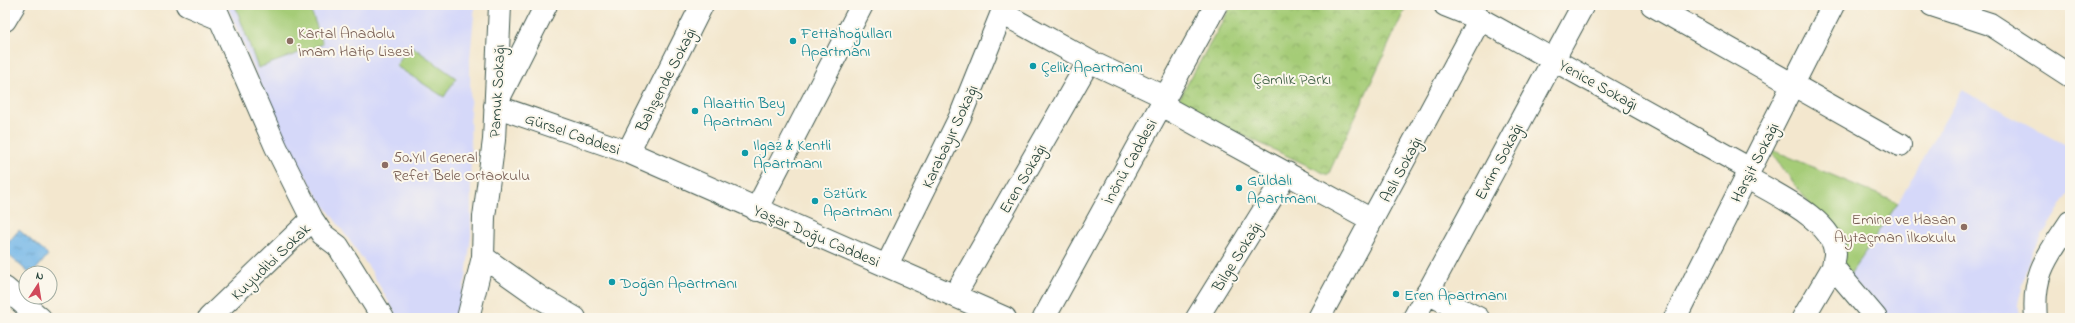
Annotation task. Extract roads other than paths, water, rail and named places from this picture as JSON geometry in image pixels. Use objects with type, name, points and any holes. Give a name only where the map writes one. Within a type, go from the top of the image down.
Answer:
[{"type":"street","points":[[5,20],[14,5]]},
{"type":"street","points":[[187,5],[217,12],[276,147],[317,226],[325,252],[369,318]]},
{"type":"street","name":"Pamuk Sokağı","points":[[468,318],[483,258],[484,217],[494,140],[500,5]]},
{"type":"street","points":[[495,106],[546,5]]},
{"type":"street","name":"Bahşende Sokağı","points":[[628,152],[702,5]]},
{"type":"street","points":[[756,210],[862,5]]},
{"type":"street","name":"İnönü Caddesi","points":[[1044,318],[1216,5]]},
{"type":"street","name":"Yenice Sokağı","points":[[1446,5],[1480,19],[1553,58],[1748,173],[1804,212],[1824,228],[1831,240],[1835,253],[1833,267]]},
{"type":"street","name":"Evrim Sokağı","points":[[1414,318],[1553,58],[1583,5]]},
{"type":"street","points":[[1652,5],[1792,86],[1900,145]]},
{"type":"street","name":"Harşit Sokağı","points":[[1674,318],[1833,5]]},
{"type":"street","points":[[1932,5],[1990,24],[2070,76]]},
{"type":"street","points":[[1004,9],[1089,61],[1163,101],[1287,173],[1372,220]]},
{"type":"street","name":"Karabayır Sokağı","points":[[887,265],[960,117],[1004,9]]},
{"type":"street","name":"Aslı Sokağı","points":[[1319,318],[1480,19]]},
{"type":"street","name":"Eren Sokağı","points":[[955,295],[1089,61]]},
{"type":"street","name":"Gürsel Caddesi","points":[[495,106],[628,152]]},
{"type":"street","name":"Yaşar Doğu Caddesi","points":[[628,152],[756,210],[887,265],[1005,318]]},
{"type":"street","name":"Bilge Sokağı","points":[[1197,318],[1287,173]]},
{"type":"street","points":[[2036,318],[2036,288],[2043,263],[2070,222]]},
{"type":"street","name":"Kuyudibi Sokak","points":[[209,318],[317,226]]},
{"type":"street","points":[[483,258],[565,315]]},
{"type":"street","points":[[1803,318],[1833,267],[1876,318]]},
{"type":"street","points":[[5,288],[40,318]]},
{"type":"street","points":[[1427,293],[1478,318]]},
{"type":"water","points":[[19,230],[48,255],[40,265],[20,265],[5,252],[5,246]]},
{"type":"place","name":"Kartal Anadolu İmam Hatip Lisesi","points":[[290,41]]},
{"type":"place","name":"Fettahoğulları Apartmanı","points":[[793,41]]},
{"type":"place","name":"Çelik Apartmanı","points":[[1033,66]]},
{"type":"place","name":"Alaattin Bey Apartmanı","points":[[695,111]]},
{"type":"place","name":"Ilgaz & Kentli Apartmanı","points":[[745,153]]},
{"type":"place","name":"50.Yıl General Refet Bele Ortaokulu","points":[[385,165]]},
{"type":"place","name":"Güldalı Apartmanı","points":[[1239,188]]},
{"type":"place","name":"Öztürk Apartmanı","points":[[815,201]]},
{"type":"place","name":"Emine ve Hasan Aytaçman İlkokulu","points":[[1964,227]]},
{"type":"place","name":"Doğan Apartmanı","points":[[612,282]]},
{"type":"place","name":"Eren Apartmanı","points":[[1396,294]]},
{"type":"park label","name":"Çamlık Parkı","points":[[1292,78]]}]
